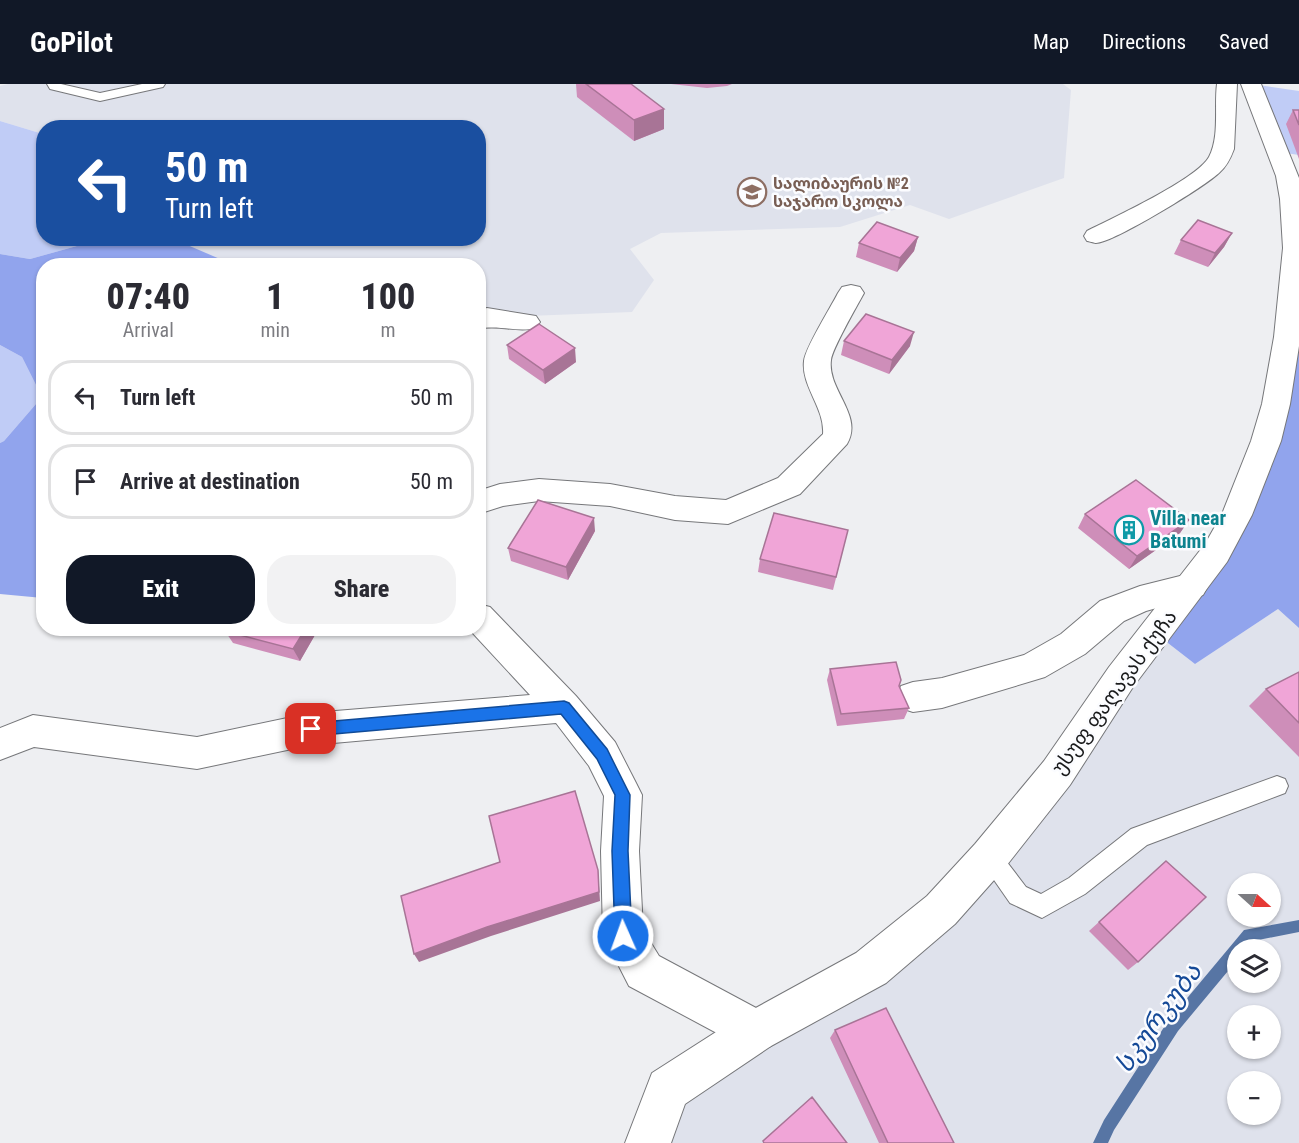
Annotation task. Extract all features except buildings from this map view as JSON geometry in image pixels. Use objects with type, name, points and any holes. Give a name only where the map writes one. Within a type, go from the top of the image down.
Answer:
[{"type":"street","points":[[1096,236],[1201,178],[1220,160],[1225,141],[1224,104],[1227,84]]},
{"type":"street","name":"უსუფ ფაღავას ქუჩა","points":[[648,1143],[668,1089],[756,1031],[871,968],[941,910],[989,857],[1057,773],[1121,677],[1216,553],[1237,515],[1266,441],[1276,404],[1294,276],[1297,233],[1287,176],[1251,84]]},
{"type":"street","points":[[486,500],[500,495],[539,490],[610,495],[675,508],[728,512],[789,486],[837,437],[838,422],[818,372],[817,359],[850,293]]},
{"type":"street","points":[[486,317],[526,322]]},
{"type":"street","points":[[913,697],[942,693],[1033,667],[1073,644],[1112,611],[1140,599],[1192,586]]},
{"type":"street","points":[[486,625],[564,707],[602,754],[623,795],[620,851],[623,936],[644,971],[756,1031]]},
{"type":"street","points":[[0,744],[33,731],[197,753],[311,729],[564,707]]},
{"type":"lane","points":[[53,84],[100,98],[159,84]]},
{"type":"lane","points":[[989,857],[1018,895],[1042,906],[1077,886],[1139,837],[1277,786]]},
{"type":"shaded area","name":"სალიბაურის №2 საჯარო სკოლა","points":[[8,84],[1063,84],[1071,90],[1064,178],[949,219],[910,205],[840,227],[661,233],[630,249],[654,280],[632,312],[486,318],[486,258],[217,258],[188,246],[486,246],[486,120],[36,120],[36,132],[0,121],[0,86]]},
{"type":"shaded area","points":[[1251,84],[1299,91],[1299,155],[1279,152]]},
{"type":"shaded area","points":[[0,121],[36,132],[36,246],[77,246],[30,259],[0,254]]},
{"type":"shaded area","points":[[77,246],[190,246],[218,258],[36,258],[36,385],[22,357],[0,345],[0,254],[30,259]]},
{"type":"shaded area","points":[[1299,277],[1299,628],[1278,609],[1195,664],[1155,633],[1237,515]]},
{"type":"shaded area","points":[[0,345],[22,357],[36,385],[36,404],[0,443]]},
{"type":"shaded area","points":[[36,404],[36,597],[0,594],[0,443]]},
{"type":"shaded area","points":[[1278,609],[1299,628],[1299,1143],[648,1143],[668,1089],[871,968],[1155,633],[1195,664]]},
{"type":"waterway","name":"სკურკუბა","points":[[1100,1143],[1109,1125],[1173,1026],[1249,935],[1299,926]]},
{"type":"place","name":"სალიბაურის №2 საჯარო სკოლა","points":[[752,192]]},
{"type":"place","name":"Villa near Batumi","points":[[1129,530]]},
{"type":"route","points":[[311,729],[564,707],[602,754],[623,795],[620,851],[623,936]]}]
